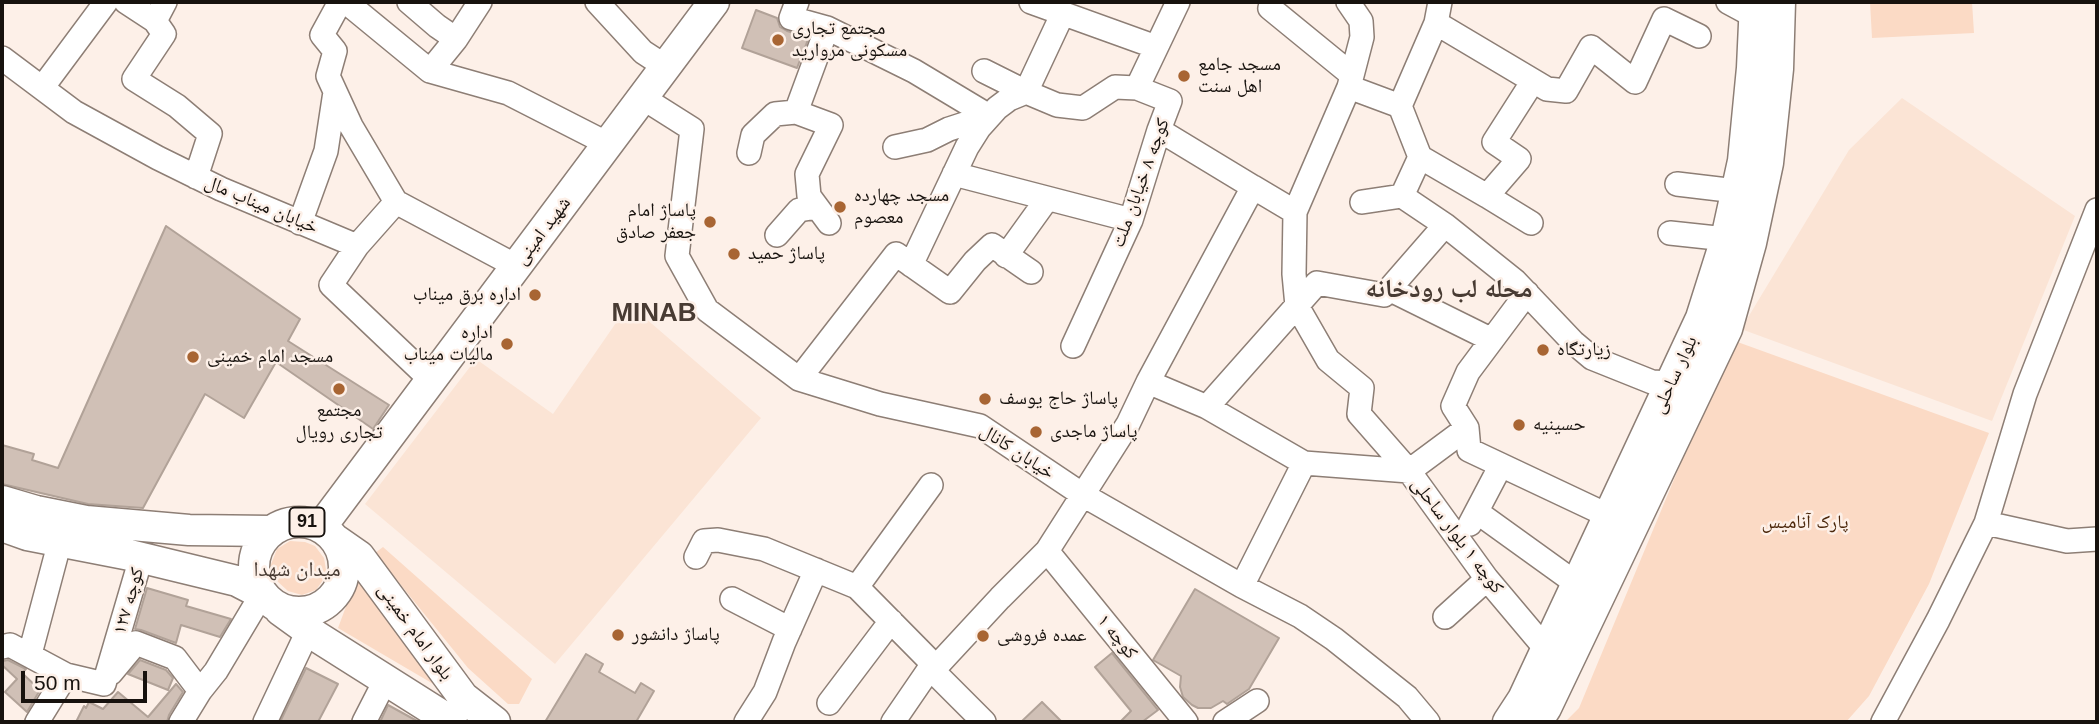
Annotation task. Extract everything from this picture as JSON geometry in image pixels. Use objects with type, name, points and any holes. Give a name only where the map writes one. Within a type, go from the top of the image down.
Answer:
[{"type":"main road","name":"شهید امینی","points":[[328,533],[431,380],[714,2]]},
{"type":"main road","name":"بلوار ساحلی","points":[[1508,722],[1523,699],[1701,318],[1726,239],[1743,161],[1752,68],[1763,6]]},
{"type":"main road","name":"بلوار ساحلی","points":[[1537,722],[1727,329],[1751,243],[1768,163],[1778,69],[1763,6]]},
{"type":"main road","name":"91","points":[[2,500],[36,511],[86,521],[189,530],[272,531]]},
{"type":"main road","name":"91","points":[[2,526],[27,535],[237,581],[269,601],[292,612],[307,612],[322,607],[334,597],[342,584],[345,569],[343,554],[328,533],[309,522],[295,522],[272,531],[262,541],[253,568],[256,582],[269,601]]},
{"type":"main road","name":"بلوار امام خمینی","points":[[328,533],[359,556],[463,697],[495,722]]},
{"type":"main road","name":"بلوار امام خمینی","points":[[269,601],[309,631],[452,722]]},
{"type":"street","points":[[42,88],[106,2]]},
{"type":"street","points":[[126,2],[160,11],[164,34],[134,79],[177,106],[210,134],[196,177]]},
{"type":"street","points":[[340,2],[322,35],[335,51],[328,76],[351,126],[396,202],[516,267]]},
{"type":"street","points":[[346,2],[429,71],[508,93],[608,144]]},
{"type":"street","points":[[409,2],[456,39]]},
{"type":"street","points":[[429,71],[456,39],[480,2]]},
{"type":"street","points":[[597,2],[643,52],[666,67]]},
{"type":"street","points":[[797,2],[791,18],[827,28],[914,71],[989,116]]},
{"type":"street","points":[[1031,2],[1156,47]]},
{"type":"street","points":[[984,71],[1056,105],[1083,108],[1115,87],[1137,88],[1178,2]]},
{"type":"street","points":[[1272,2],[1270,8],[1350,81],[1399,106],[1420,157],[1531,223]]},
{"type":"street","points":[[1348,2],[1361,21],[1362,37],[1350,81],[1295,212],[1294,274],[1297,306],[1328,359],[1362,387],[1359,414],[1409,471],[1467,428]]},
{"type":"street","points":[[1728,2],[1763,6]]},
{"type":"street","points":[[1399,106],[1438,12],[1533,81],[1547,89],[1566,91],[1591,47],[1635,82],[1664,19],[1699,36]]},
{"type":"street","points":[[911,265],[967,147],[989,116],[1009,99],[1026,92],[1063,13]]},
{"type":"street","points":[[796,112],[827,28]]},
{"type":"street","name":"خیابان میناب مال","points":[[2,58],[74,112],[196,177],[357,246]]},
{"type":"street","points":[[1487,195],[1519,159],[1494,142],[1533,81]]},
{"type":"street","name":"کوچه ۸ خیابان ملت","points":[[1073,346],[1131,220],[1170,102],[1137,88]]},
{"type":"street","points":[[300,223],[326,151],[335,92]]},
{"type":"street","name":"خیابان کانال","points":[[643,98],[692,129],[677,256],[707,310],[799,379],[880,404],[980,426],[1083,495],[1300,616],[1334,639],[1407,697],[1428,722]]},
{"type":"street","points":[[749,153],[753,135],[775,114],[796,112],[831,125],[807,174],[809,196],[823,215],[799,210],[777,235]]},
{"type":"street","points":[[895,147],[927,140],[949,129],[989,116]]},
{"type":"street","points":[[1159,130],[1295,212]]},
{"type":"street","points":[[1402,196],[1420,157]]},
{"type":"street","points":[[954,174],[1131,220]]},
{"type":"street","points":[[1677,184],[1736,191]]},
{"type":"street","points":[[893,722],[933,667],[1047,551],[1128,424],[1253,187]]},
{"type":"street","points":[[1362,202],[1402,196],[1492,261],[1592,358],[1652,382],[1671,383]]},
{"type":"street","points":[[1006,256],[1047,199]]},
{"type":"street","points":[[396,202],[357,246],[331,285],[431,380]]},
{"type":"street","points":[[1883,722],[1986,523],[2025,394],[2097,210]]},
{"type":"street","points":[[1207,407],[1317,283],[1384,295],[1445,225]]},
{"type":"street","points":[[1670,233],[1726,239]]},
{"type":"street","points":[[799,379],[896,254],[950,292],[975,261],[992,246],[1031,272]]},
{"type":"street","points":[[1389,289],[1492,340]]},
{"type":"street","points":[[1527,293],[1468,372],[1453,406],[1467,428],[1469,450],[1609,516]]},
{"type":"street","points":[[1148,382],[1207,407],[1304,463],[1242,586]]},
{"type":"street","name":"کوچه ۱ بلوار ساحلی","points":[[1304,463],[1409,471],[1488,579],[1546,649]]},
{"type":"street","points":[[1460,541],[1501,465]]},
{"type":"street","points":[[857,587],[931,485]]},
{"type":"street","points":[[1477,512],[1577,584]]},
{"type":"street","points":[[1986,523],[2067,541],[2097,539]]},
{"type":"street","points":[[696,557],[704,541],[718,540],[764,549],[857,587],[984,722]]},
{"type":"street","points":[[30,654],[60,541]]},
{"type":"street","name":"کوچه ۱","points":[[1047,551],[1186,722]]},
{"type":"street","name":"کوچه ۱۲۷","points":[[105,681],[141,558]]},
{"type":"street","points":[[746,722],[765,692],[816,570]]},
{"type":"street","points":[[1446,617],[1488,579]]},
{"type":"street","points":[[732,599],[790,629]]},
{"type":"street","points":[[181,722],[269,601]]},
{"type":"street","points":[[829,703],[891,621]]},
{"type":"street","points":[[265,722],[309,631]]},
{"type":"street","points":[[2,647],[10,645],[66,675],[105,681],[136,643],[175,658],[201,691]]},
{"type":"street","points":[[37,722],[66,675]]},
{"type":"street","points":[[364,722],[385,681]]},
{"type":"street","points":[[1225,722],[1257,701]]},
{"type":"shaded area","points":[[1902,98],[2075,216],[1992,421],[1741,329],[1849,150]]},
{"type":"shaded area","points":[[629,304],[761,418],[555,664],[365,504],[476,359],[553,414]]},
{"type":"green space","points":[[1870,2],[1972,2],[1974,33],[1872,38]]},
{"type":"green space","name":"پارک آنامیس","points":[[1732,340],[1989,433],[1929,584],[1869,696],[1846,722],[1565,722],[1579,708]]},
{"type":"green space","points":[[290,541],[315,546],[324,558],[326,570],[316,590],[302,595],[288,591],[277,581],[270,567],[277,549]]},
{"type":"green space","points":[[383,547],[532,679],[519,704],[508,704],[468,668],[375,553]]},
{"type":"green space","points":[[360,569],[447,692],[338,628]]},
{"type":"building","name":"مجتمع تجاری مسکونی مروارید","points":[[756,10],[777,18],[780,27],[787,31],[809,37],[797,68],[742,48]]},
{"type":"building","name":"مسجد امام خمینی","points":[[166,226],[300,319],[288,341],[389,405],[373,429],[276,362],[244,418],[205,394],[143,508],[88,504],[2,484],[2,445],[34,454],[32,460],[58,468]]},
{"type":"building","points":[[147,588],[188,600],[186,606],[231,619],[220,637],[181,625],[176,643],[135,629]]},
{"type":"building","points":[[1195,589],[1279,638],[1249,689],[1227,704],[1223,701],[1211,708],[1192,705],[1183,697],[1181,676],[1153,660]]},
{"type":"building","points":[[1112,653],[1158,710],[1142,722],[1120,722],[1131,711],[1095,667]]},
{"type":"building","points":[[586,654],[603,664],[599,672],[635,693],[641,683],[654,691],[636,722],[545,722]]},
{"type":"building","points":[[8,660],[26,669],[22,673],[40,690],[27,712],[5,692],[17,679],[2,665],[3,661]]},
{"type":"building","points":[[140,660],[166,670],[173,678],[168,690],[128,674]]},
{"type":"building","points":[[306,668],[338,684],[318,722],[280,722]]},
{"type":"building","points":[[176,684],[183,692],[167,722],[76,722],[89,702],[103,709],[118,692],[148,717]]},
{"type":"building","points":[[1042,702],[1062,722],[1021,722]]},
{"type":"building","points":[[388,705],[419,722],[380,722]]},
{"type":"place","name":"مجتمع تجاری مسکونی مروارید","points":[[778,40]]},
{"type":"place","name":"مسجد جامع اهل سنت","points":[[1184,76]]},
{"type":"place","name":"مسجد چهارده معصوم","points":[[840,207]]},
{"type":"place","name":"پاساژ امام جعفر صادق","points":[[710,222]]},
{"type":"place","name":"پاساژ حمید","points":[[734,254]]},
{"type":"place","name":"اداره برق میناب","points":[[535,295]]},
{"type":"place","name":"اداره مالیات میناب","points":[[507,344]]},
{"type":"place","name":"زیارتگاه","points":[[1543,350]]},
{"type":"place","name":"مسجد امام خمینی","points":[[193,357]]},
{"type":"place","name":"مجتمع تجاری رویال","points":[[339,389]]},
{"type":"place","name":"پاساژ حاج یوسف","points":[[985,399]]},
{"type":"place","name":"حسینیه","points":[[1519,425]]},
{"type":"place","name":"پاساژ ماجدی","points":[[1036,432]]},
{"type":"place","name":"پاساژ دانشور","points":[[618,635]]},
{"type":"place","name":"عمده فروشی","points":[[983,636]]},
{"type":"district","name":"محله لب رودخانه","points":[[1449,290]]},
{"type":"district","name":"MINAB","points":[[654,314]]},
{"type":"district","name":"میدان شهدا","points":[[297,570]]}]
